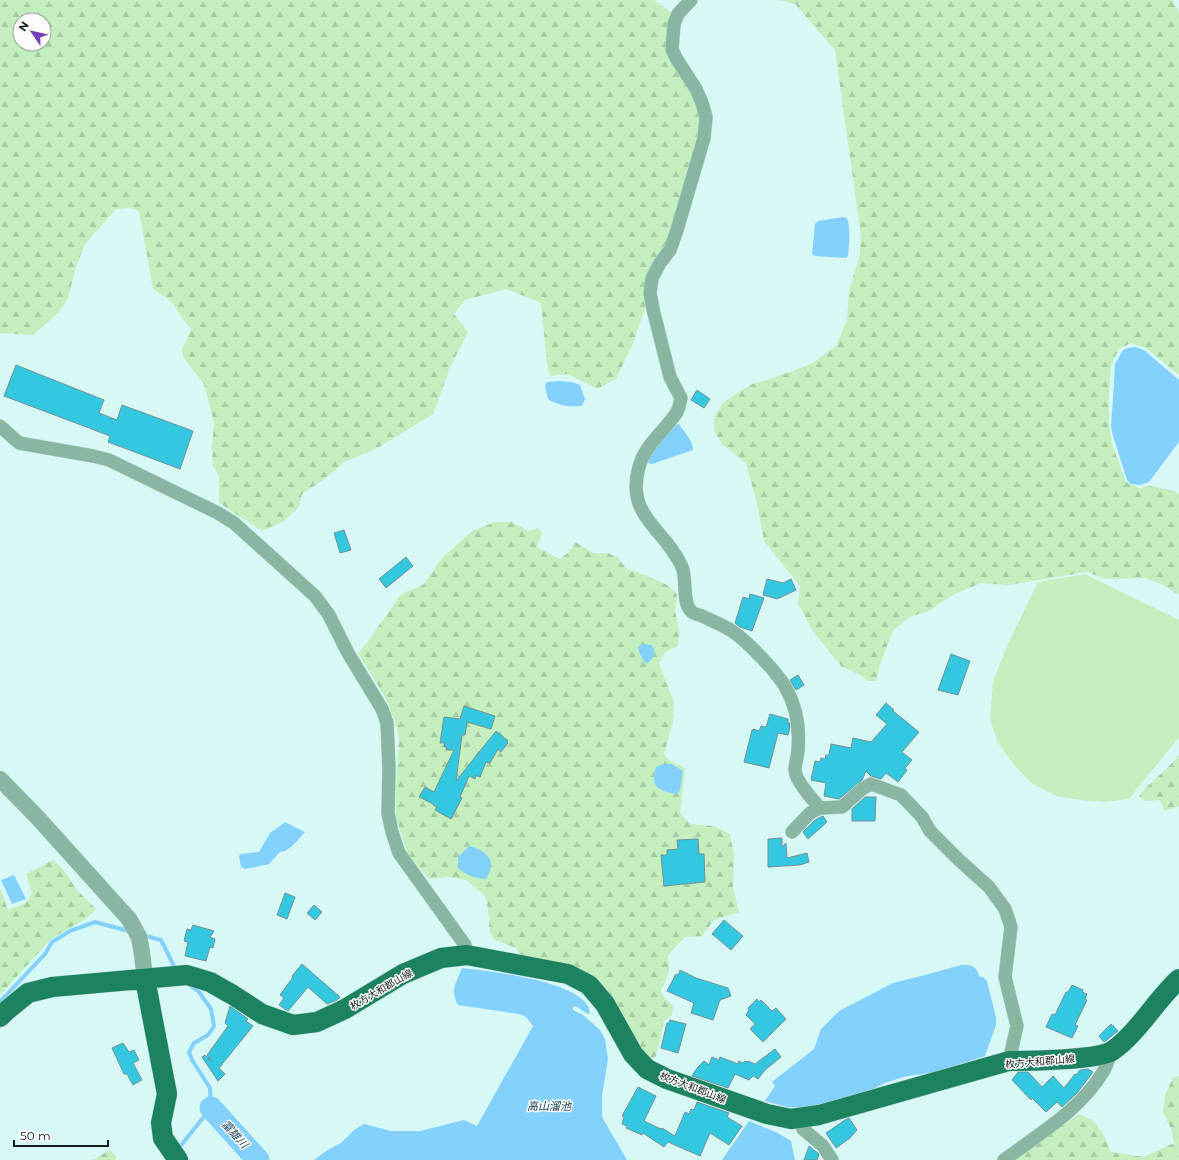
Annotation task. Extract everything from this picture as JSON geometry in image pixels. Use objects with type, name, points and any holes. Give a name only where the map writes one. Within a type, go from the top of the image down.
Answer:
[{"type":"main road","name":"枚方大和郡山線","points":[[0,1017],[28,993],[52,987],[186,975],[210,982],[234,995],[262,1014],[293,1024],[317,1022],[345,1010],[403,974],[441,958],[467,955],[568,974],[589,985],[605,1004],[633,1054],[647,1069],[667,1079],[767,1114],[791,1119],[819,1115],[1009,1061],[1036,1061],[1092,1056],[1111,1052],[1128,1038],[1152,1008],[1179,979]]},
{"type":"main road","points":[[145,978],[167,1094],[161,1123],[163,1138],[178,1160]]},
{"type":"street","points":[[691,0],[678,14],[673,31],[672,49],[676,58],[696,89],[702,103],[706,117],[704,138],[678,230],[670,250],[660,263],[652,278],[650,293],[670,377],[681,398],[678,411],[654,439],[639,467],[637,498],[642,512],[672,549],[683,569],[687,604],[691,611],[732,631],[750,646],[785,686],[795,706],[798,723],[798,750],[795,772],[803,787],[820,808]]},
{"type":"street","points":[[0,426],[19,443],[109,460],[218,513],[234,523],[315,596],[329,615],[348,653],[382,709],[387,723],[389,769],[388,813],[399,853],[465,946],[467,955]]},
{"type":"street","points":[[0,779],[38,818],[129,919],[139,937],[145,978]]},
{"type":"street","points":[[792,832],[810,813],[820,808],[842,807],[862,789],[871,784],[901,795],[922,818],[930,831],[989,887],[1005,909],[1010,927],[1005,977],[1017,1026],[1009,1061]]},
{"type":"street","points":[[1004,1160],[1077,1104],[1092,1088],[1104,1071],[1111,1052]]},
{"type":"street","points":[[799,1118],[803,1129],[823,1146],[832,1160]]},
{"type":"green space","points":[[0,0],[654,0],[672,13],[666,44],[672,64],[694,91],[702,116],[698,142],[688,178],[634,341],[616,379],[597,389],[567,374],[550,376],[547,364],[541,303],[506,289],[465,300],[454,314],[468,332],[451,365],[433,414],[376,449],[346,461],[320,482],[302,494],[299,507],[284,521],[262,531],[219,503],[219,476],[213,466],[212,448],[214,423],[204,384],[183,357],[182,350],[191,329],[172,302],[153,289],[139,211],[131,208],[116,209],[85,244],[76,267],[68,298],[59,312],[33,335],[0,333]]},
{"type":"green space","points":[[779,0],[1173,0],[1179,13],[1179,375],[1146,348],[1131,343],[1119,349],[1111,365],[1109,426],[1112,444],[1126,482],[1139,488],[1150,486],[1175,491],[1179,495],[1179,594],[1165,586],[1145,578],[1105,579],[1087,572],[1008,585],[981,583],[955,594],[928,611],[910,617],[893,630],[880,665],[876,681],[868,681],[860,675],[841,666],[812,630],[798,603],[800,586],[764,541],[757,504],[746,463],[723,445],[714,431],[714,417],[724,402],[752,384],[811,364],[836,346],[847,320],[849,290],[860,255],[861,236],[835,50],[795,4]]},
{"type":"green space","points":[[495,522],[512,522],[528,531],[539,528],[542,533],[537,547],[560,559],[569,552],[575,542],[594,553],[608,553],[617,557],[627,569],[653,578],[669,586],[677,594],[675,611],[679,631],[678,646],[665,652],[659,663],[674,702],[673,722],[664,754],[670,761],[685,768],[680,813],[690,824],[713,826],[730,834],[734,855],[733,887],[739,912],[714,920],[702,936],[685,937],[668,955],[669,971],[662,992],[673,1006],[672,1015],[664,1021],[656,1056],[650,1061],[642,1055],[607,995],[522,957],[516,948],[495,940],[490,933],[488,908],[485,896],[466,880],[447,877],[429,879],[408,855],[396,818],[399,738],[395,721],[384,695],[358,653],[367,643],[401,594],[423,585],[442,558],[472,531]]},
{"type":"green space","points":[[1085,574],[1179,620],[1179,737],[1129,799],[1105,802],[1080,800],[1057,796],[1031,783],[1015,766],[998,743],[990,719],[993,682],[1006,648],[1038,582]]},
{"type":"green space","points":[[1179,755],[1179,806],[1164,811],[1160,800],[1145,801],[1139,796]]},
{"type":"green space","points":[[53,860],[62,868],[77,890],[96,909],[87,918],[51,939],[0,995],[0,888],[8,910],[26,903],[32,893],[26,874]]},
{"type":"green space","points":[[1179,1076],[1179,1160],[1015,1160],[1079,1114],[1094,1121],[1103,1134],[1111,1152],[1144,1157],[1174,1143],[1171,1129],[1163,1112],[1165,1095],[1173,1078]]},
{"type":"green space","points":[[110,1150],[116,1156],[115,1160],[90,1160],[95,1159]]},
{"type":"water","points":[[843,217],[847,218],[849,227],[848,256],[846,258],[815,256],[812,254],[815,224],[818,221]]},
{"type":"water","points":[[1135,347],[1144,350],[1179,380],[1179,442],[1149,482],[1140,485],[1131,484],[1127,480],[1111,426],[1115,364],[1123,350]]},
{"type":"water","points":[[546,382],[572,382],[580,385],[585,399],[582,406],[564,406],[548,399],[545,387]]},
{"type":"water","points":[[679,424],[690,439],[693,450],[652,464],[648,463],[651,452],[676,425]]},
{"type":"water","points":[[645,644],[651,645],[654,649],[654,656],[648,663],[646,663],[642,658],[638,647]]},
{"type":"water","points":[[663,764],[672,764],[683,771],[678,794],[661,790],[655,783],[654,774],[656,767]]},
{"type":"water","points":[[285,822],[305,832],[290,848],[280,852],[269,864],[245,869],[241,867],[239,856],[241,854],[259,852],[270,833]]},
{"type":"water","points":[[469,846],[481,850],[489,857],[491,867],[486,879],[471,876],[458,868],[458,857]]},
{"type":"water","points":[[14,875],[26,899],[12,904],[1,880]]},
{"type":"water","points":[[961,965],[973,966],[977,970],[980,977],[983,977],[987,981],[996,1017],[996,1025],[985,1056],[935,1072],[903,1077],[885,1083],[872,1090],[808,1108],[787,1107],[765,1101],[775,1086],[772,1082],[814,1049],[821,1029],[839,1011],[893,983]]},
{"type":"water","name":"高山溜池","points":[[462,968],[513,975],[535,980],[574,993],[586,1003],[590,1014],[575,1006],[573,1007],[573,1010],[583,1015],[600,1030],[605,1039],[608,1059],[602,1096],[602,1117],[627,1160],[314,1160],[326,1151],[341,1143],[354,1130],[364,1124],[391,1131],[420,1131],[464,1120],[477,1126],[533,1026],[526,1017],[519,1014],[458,1005],[454,995],[454,990]]},
{"type":"water","points":[[749,1121],[778,1133],[791,1141],[795,1160],[722,1160]]},
{"type":"building","points":[[16,365],[104,400],[99,413],[117,420],[122,405],[193,431],[180,469],[108,442],[110,436],[4,396]]},
{"type":"building","points":[[697,390],[710,399],[704,408],[691,400]]},
{"type":"building","points":[[344,530],[351,550],[340,553],[334,533]]},
{"type":"building","points":[[406,557],[413,566],[386,588],[379,579]]},
{"type":"building","points":[[767,579],[783,583],[791,579],[796,590],[777,599],[763,595]]},
{"type":"building","points":[[750,594],[764,598],[752,631],[740,627],[735,623],[743,597],[749,599]]},
{"type":"building","points":[[951,654],[970,661],[958,695],[938,690]]},
{"type":"building","points":[[798,675],[804,685],[796,690],[790,680]]},
{"type":"building","points":[[886,703],[894,710],[893,711],[919,732],[902,752],[912,760],[905,768],[907,770],[898,782],[886,773],[881,779],[871,776],[866,771],[862,780],[839,799],[824,796],[826,783],[811,780],[815,761],[820,762],[821,758],[825,759],[826,755],[829,755],[831,744],[851,748],[853,738],[871,742],[887,724],[876,715]]},
{"type":"building","points":[[464,706],[495,716],[491,729],[467,722],[465,735],[462,735],[456,781],[496,731],[508,741],[508,743],[501,752],[498,749],[490,763],[486,762],[480,777],[476,775],[475,779],[469,776],[460,797],[462,798],[451,819],[435,810],[437,807],[433,804],[419,797],[425,787],[434,792],[454,750],[446,750],[447,747],[444,747],[445,743],[440,743],[444,717],[460,719]]},
{"type":"building","points":[[770,714],[788,719],[790,727],[788,735],[778,733],[769,768],[744,762],[752,730],[754,729],[759,731],[761,726],[766,727]]},
{"type":"building","points":[[865,797],[876,797],[875,821],[852,821],[852,809]]},
{"type":"building","points":[[823,816],[827,822],[808,839],[803,832],[815,820]]},
{"type":"building","points":[[782,838],[782,847],[786,843],[787,858],[807,853],[809,862],[800,865],[768,867],[768,839]]},
{"type":"building","points":[[698,839],[699,854],[704,854],[705,882],[664,886],[661,855],[667,855],[667,850],[678,849],[677,840]]},
{"type":"building","points":[[285,893],[295,897],[287,919],[277,915]]},
{"type":"building","points":[[314,905],[322,912],[315,920],[307,913]]},
{"type":"building","points":[[724,920],[743,936],[731,950],[712,934]]},
{"type":"building","points":[[193,925],[214,931],[210,937],[215,939],[213,948],[210,947],[206,961],[185,956],[188,942],[184,941],[187,929],[191,930]]},
{"type":"building","points":[[302,964],[340,997],[337,1000],[327,1004],[308,987],[288,1011],[279,1005],[284,998],[280,995],[293,977],[292,976]]},
{"type":"building","points":[[680,970],[696,978],[728,988],[731,996],[720,1000],[713,1020],[691,1013],[694,1003],[667,991],[676,974],[678,975]]},
{"type":"building","points":[[1072,985],[1083,990],[1082,992],[1087,994],[1085,999],[1087,1000],[1075,1025],[1078,1026],[1072,1038],[1046,1027],[1052,1014],[1055,1015],[1066,992],[1068,992]]},
{"type":"building","points":[[757,999],[759,1002],[761,1000],[772,1011],[776,1008],[786,1019],[763,1042],[750,1029],[755,1024],[746,1015],[749,1010],[748,1008]]},
{"type":"building","points":[[230,1006],[248,1019],[246,1021],[253,1026],[219,1068],[225,1074],[218,1081],[202,1057],[205,1055],[212,1062],[207,1055],[228,1026],[225,1023]]},
{"type":"building","points":[[670,1020],[686,1024],[678,1053],[661,1048],[667,1023],[669,1023]]},
{"type":"building","points":[[1111,1024],[1118,1031],[1104,1042],[1099,1036]]},
{"type":"building","points":[[123,1043],[129,1052],[134,1050],[139,1060],[133,1063],[142,1080],[133,1085],[127,1074],[124,1074],[112,1048]]},
{"type":"building","points":[[775,1049],[781,1057],[765,1070],[758,1079],[753,1076],[749,1080],[735,1074],[728,1088],[692,1076],[704,1061],[709,1065],[712,1057],[719,1060],[720,1057],[738,1064],[739,1061],[743,1063],[748,1061],[755,1064]]},
{"type":"building","points":[[1088,1069],[1093,1072],[1077,1093],[1062,1107],[1057,1102],[1046,1112],[1032,1098],[1031,1100],[1012,1080],[1018,1072],[1028,1072],[1042,1087],[1053,1076],[1064,1088],[1080,1070]]},
{"type":"building","points":[[638,1087],[656,1096],[644,1121],[661,1129],[662,1128],[675,1136],[685,1112],[689,1114],[691,1109],[694,1110],[697,1102],[729,1113],[727,1117],[742,1126],[729,1145],[710,1133],[700,1156],[668,1142],[664,1147],[643,1133],[642,1135],[626,1128],[627,1126],[622,1124],[624,1117],[622,1116]]},
{"type":"building","points":[[849,1118],[857,1130],[850,1138],[836,1148],[826,1133]]},
{"type":"building","points":[[809,1146],[819,1154],[817,1160],[804,1160]]},
{"type":"waterway","points":[[0,1002],[45,954],[52,942],[70,931],[95,922],[132,932]]},
{"type":"waterway","points":[[142,935],[161,940],[176,970]]},
{"type":"waterway","points":[[178,1149],[211,1108],[210,1088],[192,1060],[189,1052],[194,1043],[208,1035],[214,1026],[211,1009],[199,992],[188,984]]},
{"type":"waterway","name":"富雄川","points":[[211,1108],[258,1160]]}]
